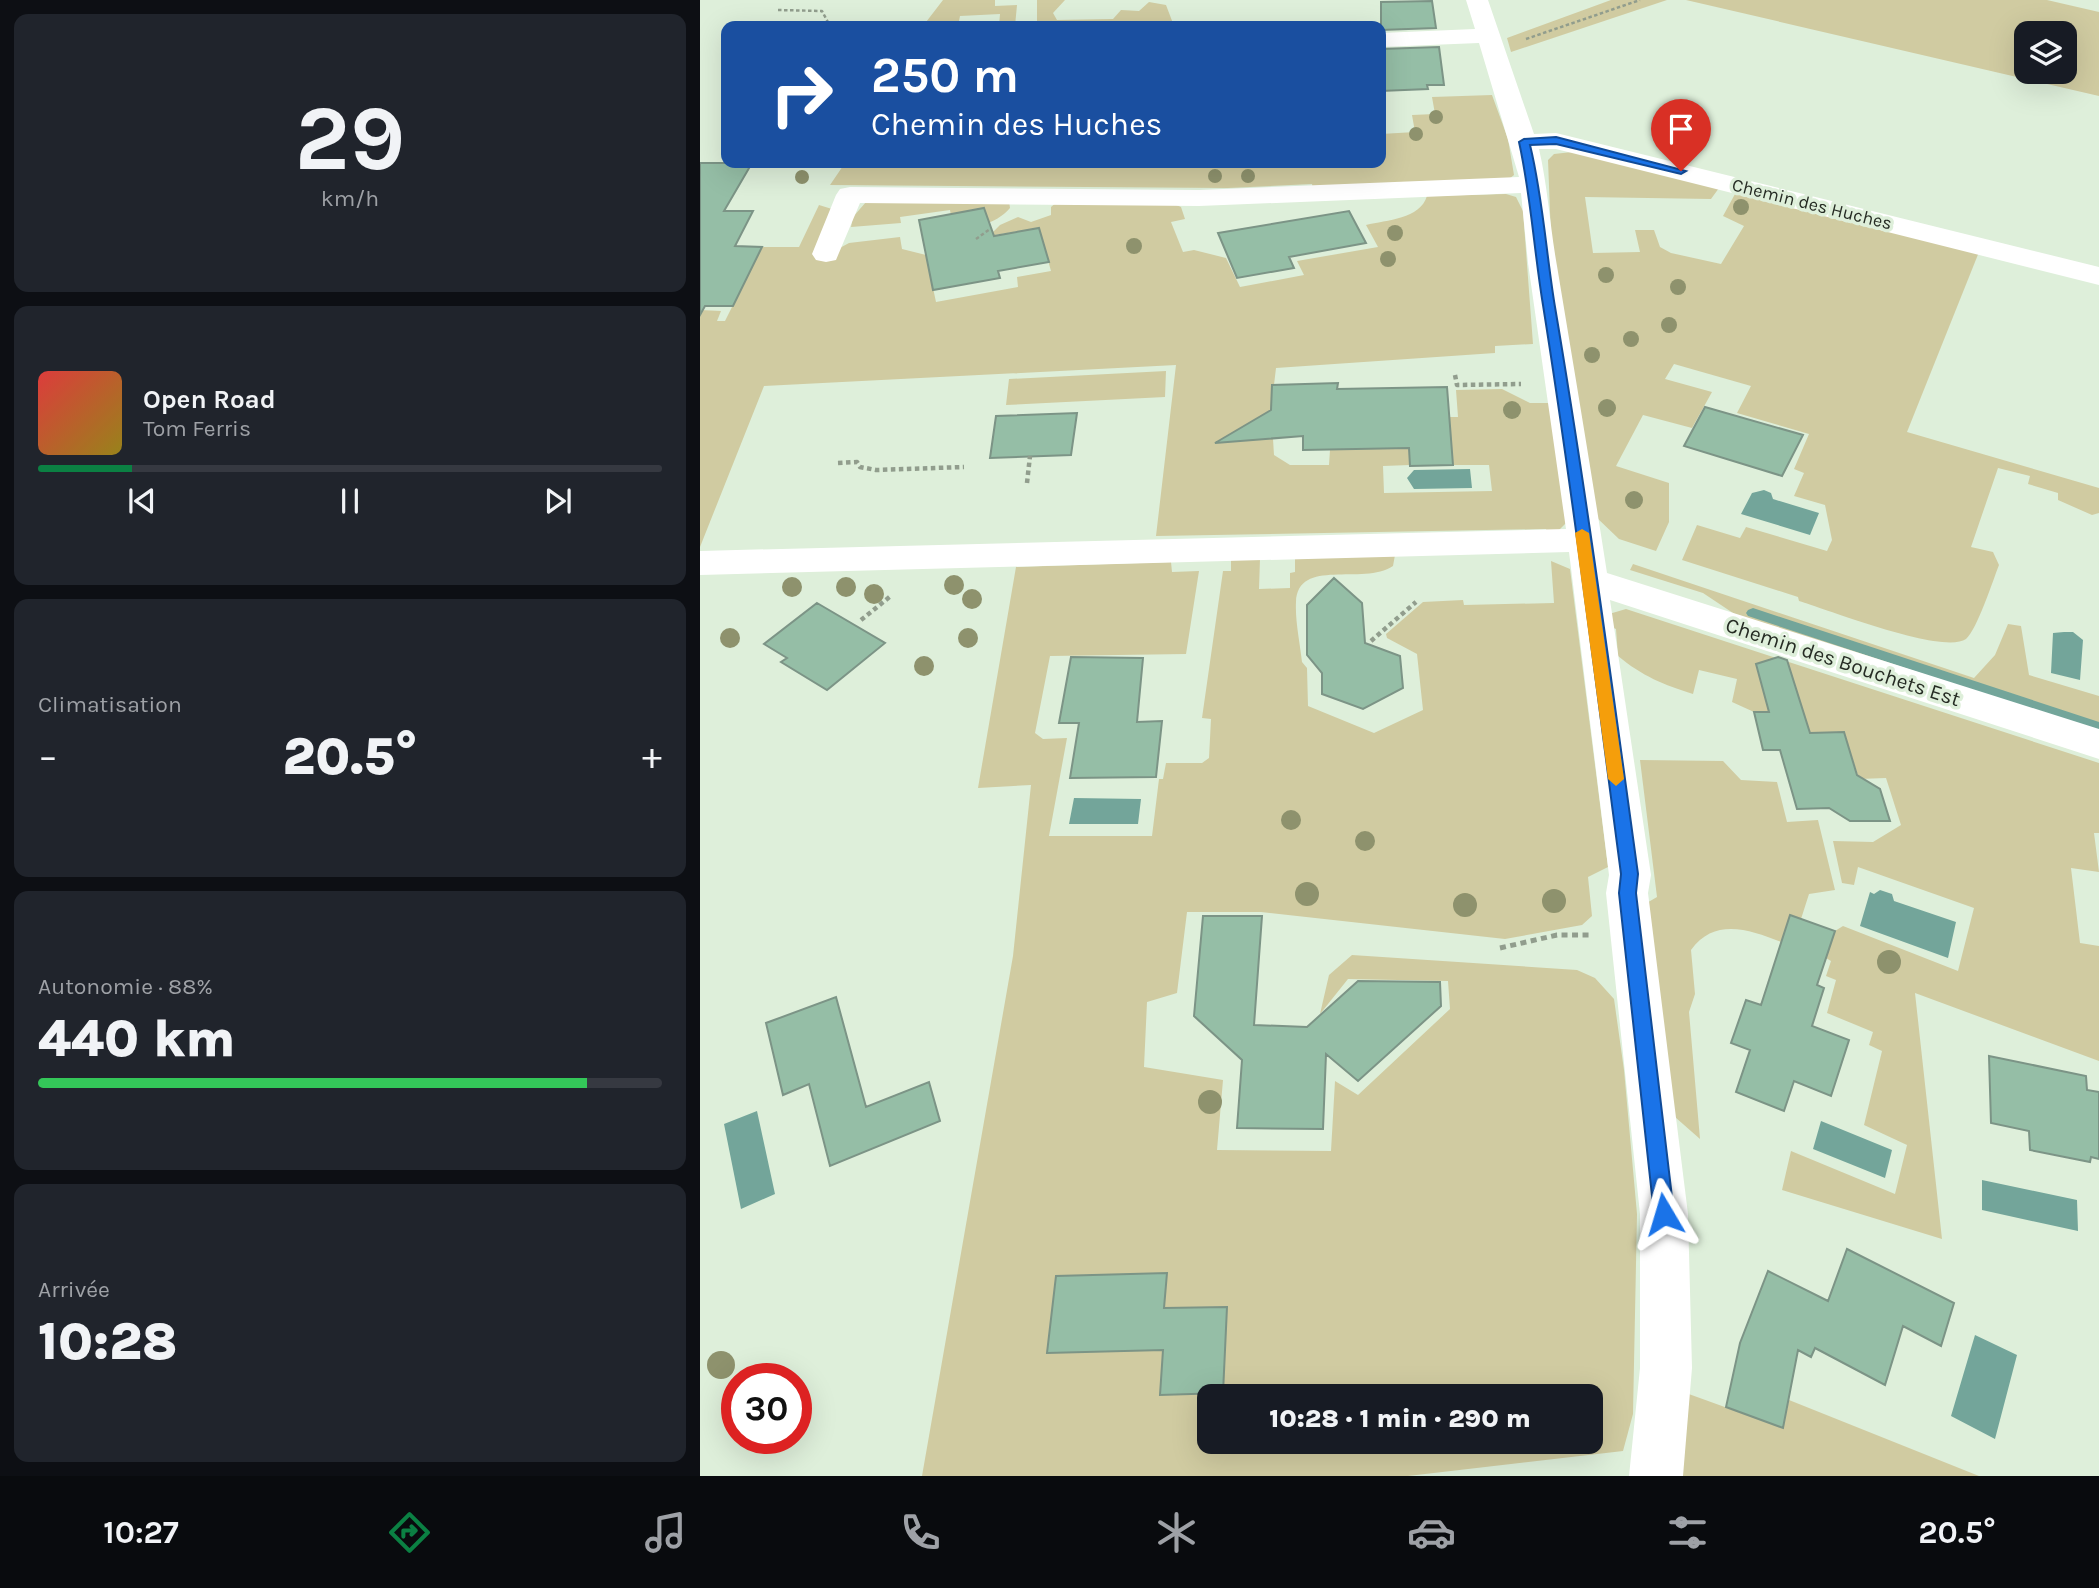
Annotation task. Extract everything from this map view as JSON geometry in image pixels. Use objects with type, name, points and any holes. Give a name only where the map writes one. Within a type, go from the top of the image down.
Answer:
[{"type":"street","points":[[1477,0],[1524,142],[1534,184],[1542,263],[1566,411],[1630,874],[1627,893],[1664,1214],[1666,1368],[1656,1476]]},
{"type":"street","points":[[1386,40],[1493,43]]},
{"type":"street","name":"Chemin des Huches","points":[[1524,142],[1556,141],[2099,276]]},
{"type":"street","points":[[826,254],[850,195],[1199,198],[1534,184]]},
{"type":"street","points":[[700,562],[1583,540]]},
{"type":"street","name":"Chemin des Bouchets Est","points":[[1588,580],[2099,744]]},
{"type":"path","points":[[1493,43],[1640,0]]},
{"type":"path","points":[[778,10],[790,8],[822,11],[827,21]]},
{"type":"path","points":[[1455,375],[1457,385],[1527,384]]},
{"type":"path","points":[[1027,483],[1030,456]]},
{"type":"path","points":[[838,463],[858,462],[860,467],[876,470],[964,467]]},
{"type":"path","points":[[1371,642],[1416,602]]},
{"type":"path","points":[[1500,948],[1557,935],[1632,935]]},
{"type":"shaded area","points":[[943,0],[995,0],[995,6],[1017,5],[1015,21],[999,21],[1000,14],[960,16],[959,21],[927,21]]},
{"type":"shaded area","points":[[1037,0],[1065,0],[1053,13],[1057,20],[1113,19],[1121,10],[1139,11],[1149,2],[1166,5],[1172,21],[1037,21]]},
{"type":"shaded area","points":[[1611,0],[1667,0],[1511,52],[1507,38]]},
{"type":"shaded area","points":[[1686,0],[2047,0],[2099,12],[2099,96],[2047,84],[2077,84],[2077,21],[2014,21],[2014,76]]},
{"type":"shaded area","points":[[1492,95],[1508,139],[1514,175],[1509,179],[1313,189],[1312,184],[1228,188],[830,185],[842,168],[1386,168],[1386,134],[1415,132],[1412,115],[1435,114],[1432,97]]},
{"type":"shaded area","points":[[1572,152],[1719,188],[1711,199],[1585,197],[1593,253],[1640,252],[1635,230],[1654,230],[1660,247],[1671,253],[1721,264],[1744,226],[1723,216],[1735,194],[1979,252],[1907,432],[2099,488],[2099,513],[2092,515],[2058,500],[2058,493],[2028,484],[2030,476],[1998,468],[1971,547],[1993,552],[1999,565],[1980,616],[1970,634],[1966,639],[1953,642],[1934,641],[1885,629],[1799,601],[1798,597],[1682,560],[1697,525],[1740,538],[1746,527],[1827,551],[1832,540],[1825,505],[1794,496],[1804,473],[1794,469],[1809,434],[1737,413],[1751,386],[1674,364],[1665,379],[1712,392],[1692,428],[1643,415],[1616,466],[1669,483],[1669,522],[1656,551],[1619,539],[1595,516],[1552,263],[1548,160],[1554,154]]},
{"type":"shaded area","points":[[1506,194],[1516,197],[1523,211],[1533,344],[1495,346],[1495,353],[1276,368],[1271,410],[1251,422],[1273,439],[1274,455],[1290,465],[1329,465],[1330,450],[1381,448],[1431,416],[1410,465],[1383,466],[1384,493],[1492,491],[1489,465],[1453,465],[1449,417],[1458,417],[1456,390],[1502,389],[1530,403],[1550,403],[1566,523],[1557,532],[1547,534],[1546,529],[1156,536],[1176,365],[764,386],[700,547],[700,310],[721,311],[717,321],[725,321],[762,247],[799,247],[819,205],[832,209],[836,250],[849,243],[900,237],[902,249],[926,255],[936,302],[1018,287],[1017,277],[1051,271],[1039,228],[989,236],[1000,225],[1018,217],[1031,222],[1051,215],[1051,207],[1058,201],[1174,204],[1181,207],[1185,219],[1171,222],[1183,252],[1194,250],[1226,258],[1240,287],[1304,275],[1297,261],[1378,247],[1366,225],[1410,214],[1423,204],[1427,196]]},
{"type":"shaded area","points":[[1009,201],[1010,208],[1004,214],[977,226],[953,228],[950,210],[900,217],[901,223],[851,227],[853,217],[866,202]]},
{"type":"shaded area","points":[[1166,371],[1165,397],[1006,405],[1009,379]]},
{"type":"shaded area","points":[[1395,555],[1393,566],[1380,571],[1320,576],[1308,580],[1300,588],[1296,602],[1302,662],[1307,668],[1308,706],[1374,733],[1423,710],[1417,654],[1387,638],[1386,634],[1423,602],[1463,600],[1464,605],[1554,603],[1551,561],[1570,569],[1608,867],[1588,877],[1592,916],[1582,925],[1505,939],[1261,912],[1187,912],[1177,993],[1147,1002],[1144,1067],[1223,1080],[1217,1150],[1331,1151],[1335,1081],[1358,1095],[1450,1009],[1448,981],[1348,979],[1320,1014],[1329,975],[1352,955],[1577,970],[1595,978],[1614,999],[1624,1070],[1637,1214],[1633,1414],[1623,1451],[1603,1453],[1603,1384],[1197,1384],[1197,1454],[1597,1454],[1408,1476],[922,1476],[1013,956],[1031,785],[978,788],[1016,567],[1171,562],[1172,572],[1199,571],[1186,654],[1050,656],[1035,733],[1043,739],[1067,738],[1049,836],[1152,836],[1159,779],[1163,779],[1166,763],[1202,763],[1209,758],[1211,719],[1202,718],[1223,571],[1231,571],[1231,559],[1260,559],[1259,589],[1290,588],[1290,573],[1295,572],[1295,557]]},
{"type":"shaded area","points":[[1633,564],[1974,678],[1995,655],[2008,624],[2021,626],[2029,675],[2099,696],[2099,732],[1736,615],[1703,593],[1630,570]]},
{"type":"shaded area","points":[[1626,609],[2099,763],[2099,833],[2094,833],[2099,872],[2071,868],[2080,943],[2099,946],[2099,1061],[1915,993],[1942,1239],[1782,1190],[1791,1151],[1895,1194],[1907,1145],[1864,1125],[1882,1051],[1869,1045],[1873,1032],[1827,1013],[1836,980],[1826,976],[1831,961],[1826,958],[1835,931],[1843,926],[1958,971],[1974,908],[1858,867],[1854,885],[1842,883],[1833,841],[1873,842],[1901,825],[1886,778],[1859,779],[1844,732],[1810,733],[1802,710],[1754,712],[1732,702],[1737,679],[1699,670],[1693,694],[1636,669],[1618,656],[1616,629],[1606,625],[1609,614]]},
{"type":"shaded area","points":[[1640,760],[1723,761],[1741,780],[1777,782],[1787,822],[1818,820],[1835,890],[1809,894],[1801,919],[1790,915],[1781,942],[1733,929],[1711,933],[1691,950],[1695,994],[1689,1012],[1700,1139],[1675,1117],[1645,904],[1657,897]]},
{"type":"shaded area","points":[[1686,1393],[1783,1428],[1789,1400],[1979,1476],[1682,1476]]},
{"type":"water","points":[[1470,469],[1472,488],[1414,489],[1407,478],[1414,470]]},
{"type":"water","points":[[1764,490],[1771,493],[1773,499],[1819,513],[1810,535],[1741,514],[1752,493]]},
{"type":"water","points":[[2073,632],[2083,640],[2080,680],[2051,673],[2053,633]]},
{"type":"water","points":[[1074,798],[1141,799],[1138,824],[1069,824]]},
{"type":"water","points":[[1880,890],[1892,894],[1894,901],[1956,922],[1948,958],[1860,926],[1870,892],[1874,894]]},
{"type":"water","points":[[757,1111],[775,1194],[741,1209],[724,1124]]},
{"type":"water","points":[[1821,1121],[1892,1150],[1885,1178],[1813,1149]]},
{"type":"water","points":[[1982,1180],[2077,1200],[2078,1231],[1982,1210]]},
{"type":"water","points":[[1975,1335],[2017,1355],[1995,1439],[1951,1416]]},
{"type":"building","points":[[1432,1],[1436,28],[1386,30],[1386,21],[1381,21],[1381,2]]},
{"type":"building","points":[[1439,47],[1444,85],[1427,85],[1428,89],[1386,91],[1386,49]]},
{"type":"building","points":[[700,163],[721,163],[721,168],[749,168],[724,211],[753,211],[735,246],[762,247],[733,306],[705,306],[700,315]]},
{"type":"building","points":[[984,208],[994,236],[1039,228],[1049,262],[998,271],[1000,278],[933,290],[919,220]]},
{"type":"building","points":[[1349,211],[1366,243],[1289,257],[1294,268],[1237,278],[1218,233]]},
{"type":"building","points":[[1338,383],[1337,389],[1447,387],[1453,465],[1410,466],[1409,448],[1303,450],[1303,436],[1215,443],[1271,410],[1272,385]]},
{"type":"building","points":[[1705,407],[1803,435],[1782,476],[1684,446]]},
{"type":"building","points":[[1077,413],[1071,455],[990,458],[996,416]]},
{"type":"building","points":[[1334,578],[1362,603],[1365,643],[1400,656],[1403,688],[1363,709],[1322,694],[1322,673],[1307,655],[1307,605]]},
{"type":"building","points":[[817,603],[885,643],[827,690],[781,662],[787,658],[764,644]]},
{"type":"building","points":[[1071,657],[1143,658],[1137,722],[1162,721],[1156,777],[1070,778],[1079,723],[1059,723]]},
{"type":"building","points":[[1778,657],[1787,660],[1810,733],[1844,732],[1857,775],[1880,789],[1890,821],[1850,821],[1829,808],[1797,809],[1780,750],[1763,750],[1754,712],[1769,712],[1756,664]]},
{"type":"building","points":[[1790,915],[1835,931],[1817,985],[1824,988],[1812,1026],[1849,1040],[1831,1096],[1794,1081],[1784,1111],[1736,1092],[1750,1050],[1731,1043],[1746,1000],[1761,1005]]},
{"type":"building","points":[[1203,916],[1262,916],[1254,1025],[1307,1027],[1358,981],[1440,982],[1441,1006],[1358,1081],[1326,1054],[1323,1129],[1237,1128],[1242,1060],[1194,1016]]},
{"type":"building","points":[[836,997],[866,1107],[929,1082],[940,1121],[830,1166],[809,1084],[783,1095],[766,1023]]},
{"type":"building","points":[[1989,1056],[2086,1076],[2087,1090],[2099,1092],[2099,1159],[2091,1157],[2090,1162],[2030,1150],[2029,1131],[1991,1123]]},
{"type":"building","points":[[1847,1249],[1954,1303],[1941,1346],[1903,1326],[1885,1385],[1815,1348],[1811,1357],[1798,1350],[1783,1428],[1726,1407],[1740,1343],[1768,1271],[1828,1301]]},
{"type":"building","points":[[1167,1273],[1164,1308],[1227,1307],[1223,1384],[1197,1384],[1197,1394],[1160,1395],[1163,1350],[1047,1353],[1056,1276]]},
{"type":"waterway","points":[[1753,613],[2099,727]]},
{"type":"slow traffic","points":[[1582,533],[1616,779]]},
{"type":"route","points":[[1664,1214],[1627,893],[1630,874],[1566,411],[1542,263],[1534,184],[1524,142],[1556,141],[1681,171]]}]
